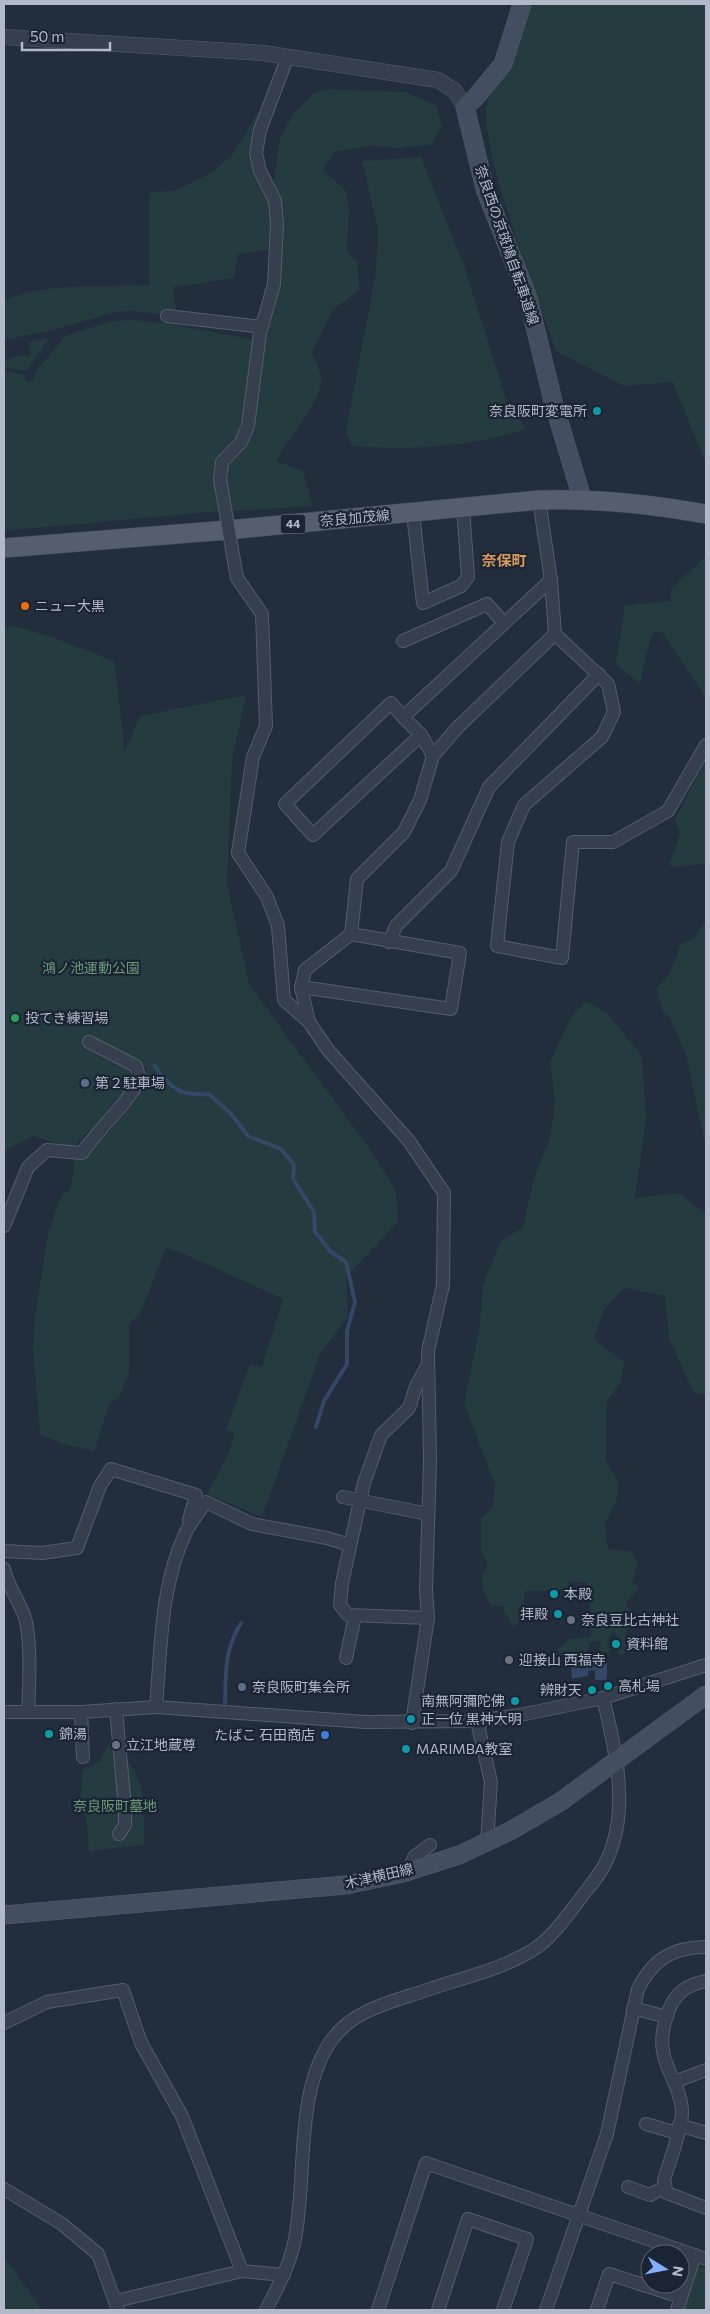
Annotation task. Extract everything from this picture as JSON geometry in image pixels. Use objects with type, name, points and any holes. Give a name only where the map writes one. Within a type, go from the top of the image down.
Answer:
[{"type":"main road","points":[[465,107],[475,98],[503,64],[522,4]]},
{"type":"main road","name":"奈良西の京斑鳩自転車道線","points":[[465,107],[485,189],[528,298],[554,405],[582,498]]},
{"type":"main road","name":"奈良加茂線","points":[[4,548],[413,513],[539,500],[582,498],[667,507],[706,514]]},
{"type":"main road","name":"木津横田線","points":[[4,1915],[346,1885],[409,1870],[459,1854],[487,1842],[560,1802],[706,1695]]},
{"type":"street","points":[[4,37],[263,52],[438,80],[455,91],[465,107]]},
{"type":"street","points":[[288,56],[260,130],[256,153],[260,171],[275,201],[277,224],[274,284],[256,358],[248,426],[241,442],[222,462],[220,479],[237,578],[262,614],[266,726],[253,757],[238,852],[267,897],[278,926],[284,1000],[309,1022],[328,1050],[409,1142],[444,1193],[443,1285],[428,1351],[430,1461],[426,1590],[428,1618],[412,1723]]},
{"type":"street","points":[[167,316],[262,327]]},
{"type":"street","points":[[539,500],[551,580],[555,634],[608,684],[614,712],[602,737],[524,805],[508,842],[497,946],[562,958],[573,842],[613,842],[668,811],[706,744]]},
{"type":"street","points":[[413,513],[423,603],[460,586],[468,576],[463,507]]},
{"type":"street","points":[[403,717],[551,580]]},
{"type":"street","points":[[403,642],[487,604],[504,623]]},
{"type":"street","points":[[309,1022],[301,987],[305,970],[351,934],[357,879],[404,832],[420,800],[433,756],[457,728],[555,634]]},
{"type":"street","points":[[389,942],[396,926],[451,871],[489,787],[599,674]]},
{"type":"street","points":[[421,735],[313,835],[285,804],[392,703],[421,735],[433,756]]},
{"type":"street","points":[[301,987],[451,1009],[460,953],[351,934]]},
{"type":"street","points":[[4,1226],[28,1167],[47,1150],[82,1153],[130,1098],[140,1078],[136,1066],[89,1042]]},
{"type":"street","points":[[428,1364],[416,1386],[409,1408],[380,1435],[360,1501],[342,1584],[340,1605],[348,1615],[354,1616],[428,1618]]},
{"type":"street","points":[[4,1550],[42,1553],[77,1548],[100,1486],[111,1469],[196,1495],[172,1574],[163,1618],[156,1707]]},
{"type":"street","points":[[343,1497],[428,1514]]},
{"type":"street","points":[[185,1534],[206,1502],[252,1524],[327,1538],[350,1545]]},
{"type":"street","points":[[4,1569],[24,1616],[29,1657],[28,1712]]},
{"type":"street","points":[[346,1658],[354,1616]]},
{"type":"street","points":[[4,1712],[82,1712],[156,1707],[365,1722],[477,1721],[520,1715],[603,1698],[706,1665]]},
{"type":"street","points":[[266,2310],[284,2275],[296,2234],[304,2136],[313,2082],[320,2061],[338,2031],[367,2011],[508,1962],[532,1951],[551,1935],[596,1878],[611,1851],[618,1809],[618,1759],[603,1698]]},
{"type":"street","points":[[116,1709],[125,1808],[124,1826],[119,1834]]},
{"type":"street","points":[[82,1712],[83,1757]]},
{"type":"street","points":[[477,1721],[491,1782],[487,1842]]},
{"type":"street","points":[[409,1870],[414,1857],[430,1845]]},
{"type":"street","points":[[546,2310],[606,2134],[638,1989],[646,1974],[662,1958],[692,1947],[706,1947]]},
{"type":"street","points":[[706,1981],[694,1984],[681,1991],[675,1999],[667,2017],[663,2040],[663,2052],[682,2112],[664,2180],[665,2187],[668,2193],[706,2208]]},
{"type":"street","points":[[4,2023],[47,2002],[123,1990],[141,2044],[182,2116],[242,2271]]},
{"type":"street","points":[[633,2008],[667,2017]]},
{"type":"street","points":[[674,2082],[706,2070]]},
{"type":"street","points":[[646,2124],[706,2133]]},
{"type":"street","points":[[378,2310],[426,2163],[701,2257],[677,2310]]},
{"type":"street","points":[[628,2187],[650,2195],[665,2187]]},
{"type":"street","points":[[4,2189],[62,2224],[98,2254],[117,2305],[242,2271],[284,2275]]},
{"type":"street","points":[[438,2310],[468,2219],[527,2238],[503,2310]]},
{"type":"street","points":[[597,2310],[609,2274],[681,2298]]},
{"type":"green space","points":[[526,4],[706,4],[706,465],[673,382],[624,386],[556,351],[499,183],[490,148],[486,119],[488,99],[504,70]]},
{"type":"green space","points":[[325,89],[405,92],[436,105],[442,127],[431,145],[398,148],[371,146],[334,152],[323,170],[346,191],[349,211],[347,251],[357,262],[360,290],[333,309],[312,352],[321,378],[317,396],[277,461],[303,471],[313,506],[232,511],[224,470],[226,463],[241,449],[260,349],[276,290],[273,187],[280,138],[294,113],[313,94]]},
{"type":"green space","points":[[261,112],[252,150],[272,207],[273,249],[238,254],[234,278],[173,287],[177,317],[135,311],[116,312],[49,331],[4,340],[4,300],[39,290],[76,286],[149,285],[149,193],[176,190],[213,172],[232,155],[257,114]]},
{"type":"green space","points":[[421,157],[464,266],[506,399],[526,429],[462,444],[418,448],[352,446],[346,431],[376,271],[378,231],[362,161]]},
{"type":"green space","points":[[135,320],[172,324],[254,340],[247,382],[244,420],[237,436],[223,450],[216,461],[221,511],[4,531],[4,371],[25,375],[25,381],[32,382],[35,373],[65,336],[112,321]]},
{"type":"green space","points":[[49,338],[27,371],[4,368],[4,361],[18,356],[31,355],[28,342]]},
{"type":"green space","points":[[706,556],[706,698],[662,632],[654,631],[650,640],[640,684],[616,664],[625,605],[671,601],[671,589]]},
{"type":"green space","name":"鴻ノ池運動公園","points":[[10,625],[52,637],[114,661],[125,750],[140,716],[246,695],[232,761],[227,884],[249,984],[372,1152],[396,1191],[398,1222],[346,1277],[348,1317],[320,1354],[262,1517],[207,1494],[230,1450],[234,1432],[226,1430],[250,1364],[262,1367],[283,1299],[180,1252],[166,1248],[140,1314],[129,1324],[129,1373],[119,1398],[110,1402],[94,1451],[70,1446],[40,1435],[33,1349],[35,1316],[48,1233],[60,1199],[71,1186],[75,1159],[94,1146],[125,1113],[141,1090],[145,1081],[146,1066],[120,1101],[71,1149],[33,1136],[4,1151],[4,629]]},
{"type":"green space","points":[[706,758],[706,864],[676,867],[669,865],[680,834],[675,820]]},
{"type":"green space","points":[[706,921],[706,1149],[686,1055],[670,1018],[663,1012],[656,988],[669,975],[681,944],[693,939]]},
{"type":"green space","points":[[586,1001],[608,1014],[642,1056],[646,1120],[635,1198],[679,1193],[706,1214],[706,1395],[694,1393],[669,1339],[665,1296],[624,1288],[603,1311],[594,1339],[624,1362],[621,1382],[607,1401],[606,1460],[619,1483],[617,1499],[605,1524],[608,1549],[630,1551],[638,1562],[632,1584],[639,1585],[638,1589],[627,1601],[626,1607],[631,1609],[624,1654],[619,1654],[616,1635],[613,1630],[607,1642],[610,1649],[608,1653],[598,1650],[601,1643],[598,1641],[589,1642],[589,1649],[583,1654],[578,1652],[577,1655],[566,1659],[559,1655],[558,1649],[567,1642],[566,1639],[591,1637],[590,1601],[586,1598],[587,1582],[570,1582],[567,1590],[525,1591],[521,1615],[514,1627],[504,1612],[504,1606],[491,1605],[483,1591],[482,1574],[487,1570],[486,1560],[481,1552],[481,1519],[493,1506],[495,1485],[464,1403],[479,1331],[483,1285],[500,1242],[523,1227],[533,1181],[550,1137],[555,1102],[550,1062],[573,1014]]},
{"type":"green space","name":"奈良阪町墓地","points":[[118,1736],[123,1758],[131,1765],[140,1786],[144,1811],[144,1845],[89,1851],[85,1808],[79,1807],[83,1770],[100,1761],[112,1738]]},
{"type":"green space","points":[[4,2256],[42,2310],[4,2310]]},
{"type":"green space","points":[[698,2266],[706,2269],[706,2310],[683,2310]]},
{"type":"water","points":[[607,1661],[606,1680],[595,1680],[595,1670],[588,1671],[588,1676],[572,1679],[571,1664]]},
{"type":"waterway","points":[[155,1066],[160,1074],[177,1089],[191,1094],[209,1094],[231,1114],[248,1136],[281,1149],[294,1165],[293,1179],[314,1212],[315,1232],[331,1252],[346,1262],[355,1302],[347,1331],[347,1364],[324,1401],[316,1427]]},
{"type":"waterway","points":[[225,1703],[227,1662],[231,1643],[241,1623]]},
{"type":"place","name":"奈良阪町変電所","points":[[597,411]]},
{"type":"place","name":"ニュー大黒","points":[[25,606]]},
{"type":"place","name":"投てき練習場","points":[[15,1018]]},
{"type":"place","name":"第２駐車場","points":[[85,1083]]},
{"type":"place","name":"本殿","points":[[554,1594]]},
{"type":"place","name":"拝殿","points":[[558,1614]]},
{"type":"place","name":"奈良豆比古神社","points":[[571,1620]]},
{"type":"place","name":"資料館","points":[[616,1644]]},
{"type":"place","name":"迎接山 西福寺","points":[[509,1660]]},
{"type":"place","name":"高札場","points":[[608,1686]]},
{"type":"place","name":"奈良阪町集会所","points":[[242,1687]]},
{"type":"place","name":"辨財天","points":[[592,1690]]},
{"type":"place","name":"南無阿彌陀佛","points":[[515,1701]]},
{"type":"place","name":"正一位 黒神大明","points":[[411,1719]]},
{"type":"place","name":"錦湯","points":[[49,1734]]},
{"type":"place","name":"たばこ 石田商店","points":[[325,1735]]},
{"type":"place","name":"立江地蔵尊","points":[[116,1745]]},
{"type":"place","name":"MARIMBA教室","points":[[406,1749]]},
{"type":"district","name":"奈保町","points":[[504,561]]}]
